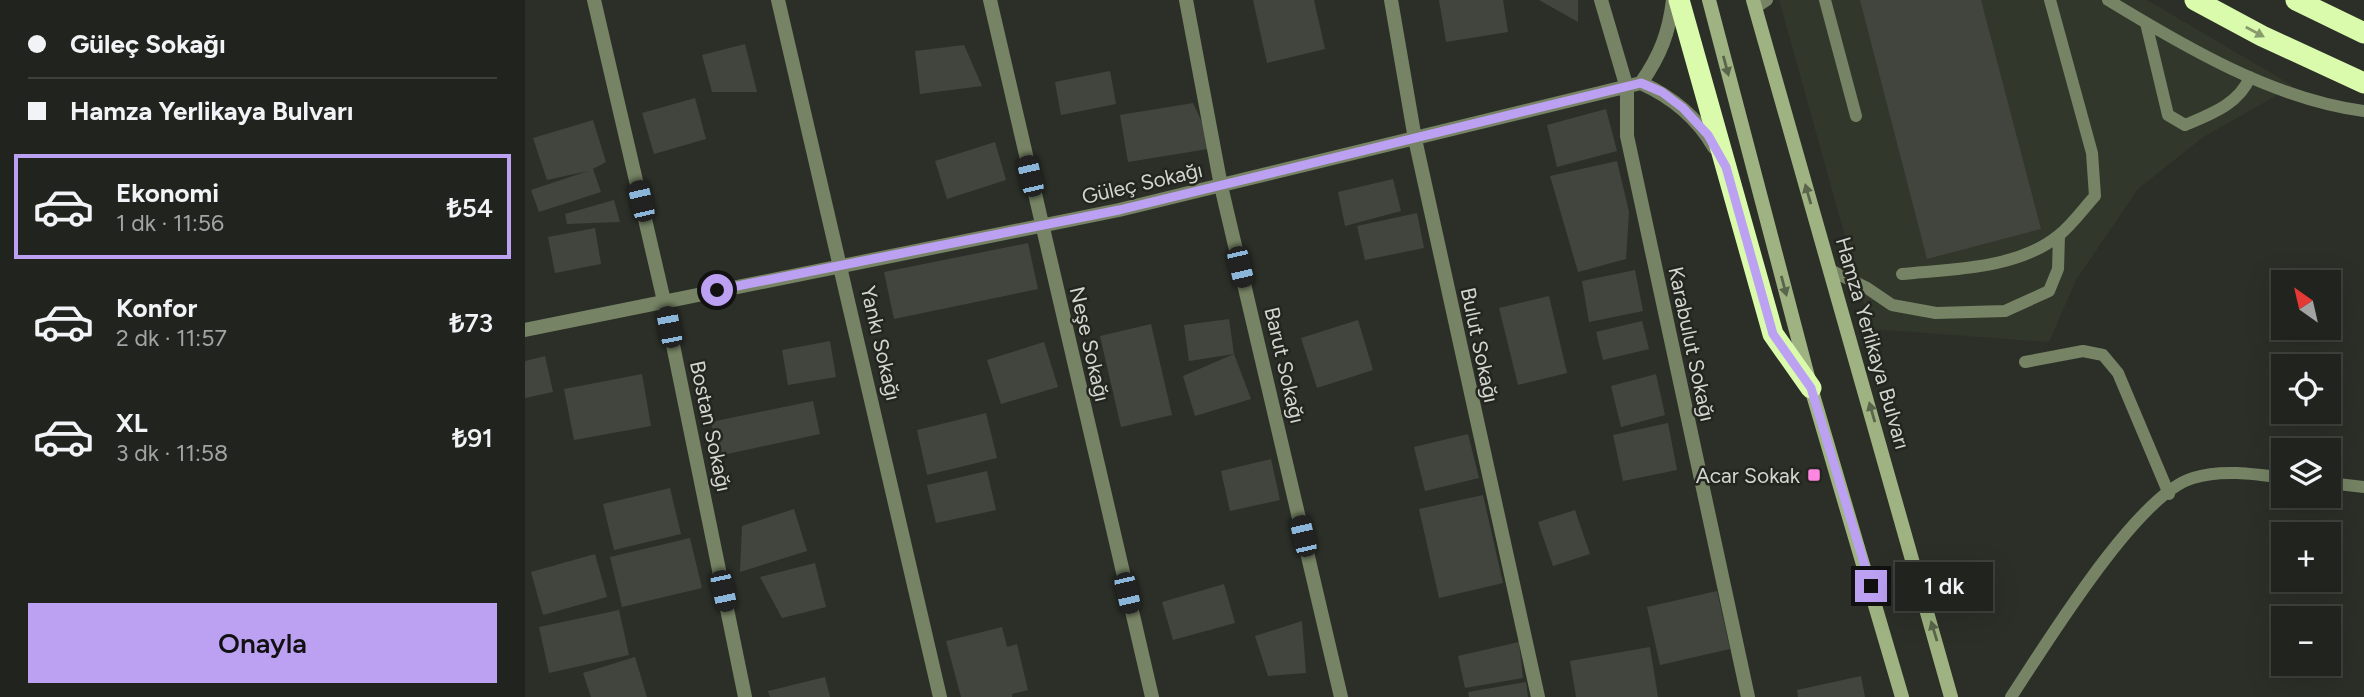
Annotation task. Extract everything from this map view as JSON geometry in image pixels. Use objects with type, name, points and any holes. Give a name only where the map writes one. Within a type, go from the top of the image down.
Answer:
[{"type":"highway","points":[[1679,0],[1773,334],[1811,388]]},
{"type":"highway","points":[[2195,0],[2262,36],[2364,83]]},
{"type":"highway","points":[[2296,0],[2364,33]]},
{"type":"main road","points":[[1709,0],[1811,388],[1902,697]]},
{"type":"main road","name":"Hamza Yerlikaya Bulvarı","points":[[1758,3],[1830,270],[1951,697]]},
{"type":"street","name":"Bostan Sokağı","points":[[594,0],[664,301],[745,697]]},
{"type":"street","name":"Yankı Sokağı","points":[[778,0],[940,697]]},
{"type":"street","name":"Neşe Sokağı","points":[[990,0],[1152,697]]},
{"type":"street","name":"Barut Sokağı","points":[[1186,0],[1221,186],[1341,697]]},
{"type":"street","name":"Bulut Sokağı","points":[[1391,0],[1415,139],[1538,697]]},
{"type":"street","name":"Karabulut Sokağı","points":[[1601,0],[1634,86],[1626,136],[1748,697]]},
{"type":"street","points":[[1673,0],[1670,27],[1660,55],[1634,86],[1662,92],[1683,108],[1708,135],[1726,167]]},
{"type":"street","name":"Güleç Sokağı","points":[[525,330],[1042,226],[1221,186],[1634,86]]},
{"type":"lane","points":[[1825,0],[1856,116]]},
{"type":"lane","points":[[1902,274],[1968,267],[2029,253],[2059,236],[2095,196],[2092,153],[2049,0]]},
{"type":"lane","points":[[2108,0],[2146,23],[2250,77],[2341,108],[2364,111]]},
{"type":"lane","points":[[2146,23],[2168,115],[2185,125],[2221,109],[2244,91],[2250,77]]},
{"type":"lane","points":[[1830,270],[1867,288],[1892,305],[1936,313],[2005,311],[2049,291],[2057,270],[2059,236]]},
{"type":"lane","points":[[2025,362],[2083,351],[2103,355],[2118,373],[2169,494]]},
{"type":"lane","points":[[2011,697],[2108,555],[2147,510],[2192,478],[2238,473],[2271,477]]},
{"type":"lane","points":[[2341,484],[2364,487]]},
{"type":"shaded area","points":[[1779,0],[2147,0],[2293,86],[2202,138],[2138,189],[2076,280],[2049,342],[1871,329]]},
{"type":"building","points":[[1253,0],[1314,0],[1325,49],[1267,63]]},
{"type":"building","points":[[1439,0],[1503,0],[1508,32],[1446,42]]},
{"type":"building","points":[[1539,0],[1578,0],[1578,22]]},
{"type":"building","points":[[1860,0],[1981,0],[2041,229],[1927,259]]},
{"type":"building","points":[[745,44],[757,92],[712,92],[702,55]]},
{"type":"building","points":[[964,45],[982,86],[920,94],[915,51]]},
{"type":"building","points":[[1110,71],[1116,104],[1061,115],[1055,82]]},
{"type":"building","points":[[695,98],[706,139],[654,154],[642,113]]},
{"type":"building","points":[[1193,103],[1214,148],[1128,162],[1120,115]]},
{"type":"building","points":[[1606,109],[1617,151],[1557,167],[1547,125]]},
{"type":"building","points":[[593,120],[606,162],[593,169],[601,192],[539,212],[531,190],[588,171],[547,180],[533,138]]},
{"type":"building","points":[[995,142],[1006,180],[947,199],[935,161]]},
{"type":"building","points":[[1617,161],[1629,212],[1626,259],[1578,272],[1550,176]]},
{"type":"building","points":[[1393,179],[1401,211],[1345,226],[1338,192]]},
{"type":"building","points":[[614,200],[620,222],[567,224],[565,214]]},
{"type":"building","points":[[1417,213],[1424,248],[1365,260],[1357,226]]},
{"type":"building","points":[[595,228],[601,264],[555,273],[548,237]]},
{"type":"building","points":[[1028,243],[1038,289],[894,319],[884,272]]},
{"type":"building","points":[[1635,270],[1643,311],[1589,322],[1582,281]]},
{"type":"building","points":[[1549,296],[1567,373],[1518,385],[1499,308]]},
{"type":"building","points":[[1229,319],[1234,354],[1189,361],[1184,325]]},
{"type":"building","points":[[1358,320],[1373,370],[1317,388],[1301,338]]},
{"type":"building","points":[[1642,321],[1649,349],[1603,360],[1596,332]]},
{"type":"building","points":[[1151,324],[1172,415],[1121,427],[1100,336]]},
{"type":"building","points":[[830,341],[836,377],[788,385],[782,350]]},
{"type":"building","points":[[1044,342],[1058,387],[1001,404],[987,360]]},
{"type":"building","points":[[1234,354],[1251,399],[1195,416],[1183,376]]},
{"type":"building","points":[[545,356],[553,392],[525,398],[525,361]]},
{"type":"building","points":[[642,374],[651,426],[574,440],[564,389]]},
{"type":"building","points":[[1656,374],[1665,415],[1621,427],[1611,386]]},
{"type":"building","points":[[813,401],[820,434],[718,456],[711,422]]},
{"type":"building","points":[[986,413],[997,458],[927,475],[917,430]]},
{"type":"building","points":[[1668,423],[1677,470],[1623,481],[1613,435]]},
{"type":"building","points":[[1468,434],[1479,478],[1425,491],[1414,447]]},
{"type":"building","points":[[1271,459],[1280,500],[1230,511],[1221,471]]},
{"type":"building","points":[[987,471],[996,510],[936,523],[927,485]]},
{"type":"building","points":[[670,488],[681,534],[614,550],[603,504]]},
{"type":"building","points":[[1483,495],[1503,583],[1439,598],[1419,509]]},
{"type":"building","points":[[794,509],[807,551],[740,572],[742,526]]},
{"type":"building","points":[[1575,510],[1590,554],[1553,566],[1538,522]]},
{"type":"building","points":[[690,538],[702,588],[622,607],[610,557]]},
{"type":"building","points":[[595,554],[607,597],[543,615],[531,572]]},
{"type":"building","points":[[815,563],[826,607],[782,618],[760,577]]},
{"type":"building","points":[[1224,584],[1235,623],[1173,640],[1162,602]]},
{"type":"building","points":[[1717,591],[1730,649],[1660,665],[1647,607]]},
{"type":"building","points":[[619,610],[629,655],[549,673],[539,627]]},
{"type":"building","points":[[1302,621],[1306,673],[1268,676],[1255,636]]},
{"type":"building","points":[[1002,627],[1007,647],[1017,644],[1028,690],[1012,694],[1012,697],[961,697],[946,641]]},
{"type":"building","points":[[1519,642],[1523,678],[1465,688],[1458,656]]},
{"type":"building","points":[[1650,647],[1658,697],[1576,697],[1570,661]]},
{"type":"building","points":[[635,657],[647,697],[591,697],[583,673]]},
{"type":"building","points":[[1861,676],[1865,697],[1798,697],[1797,690]]},
{"type":"building","points":[[825,677],[830,697],[770,697],[768,691]]},
{"type":"building","points":[[1526,682],[1528,697],[1469,697],[1468,692]]},
{"type":"place","name":"Acar Sokak","points":[[1814,475]]},
{"type":"route","points":[[717,290],[1119,210],[1641,83],[1662,92],[1683,108],[1708,135],[1726,167],[1773,334],[1811,388],[1871,586]]}]
